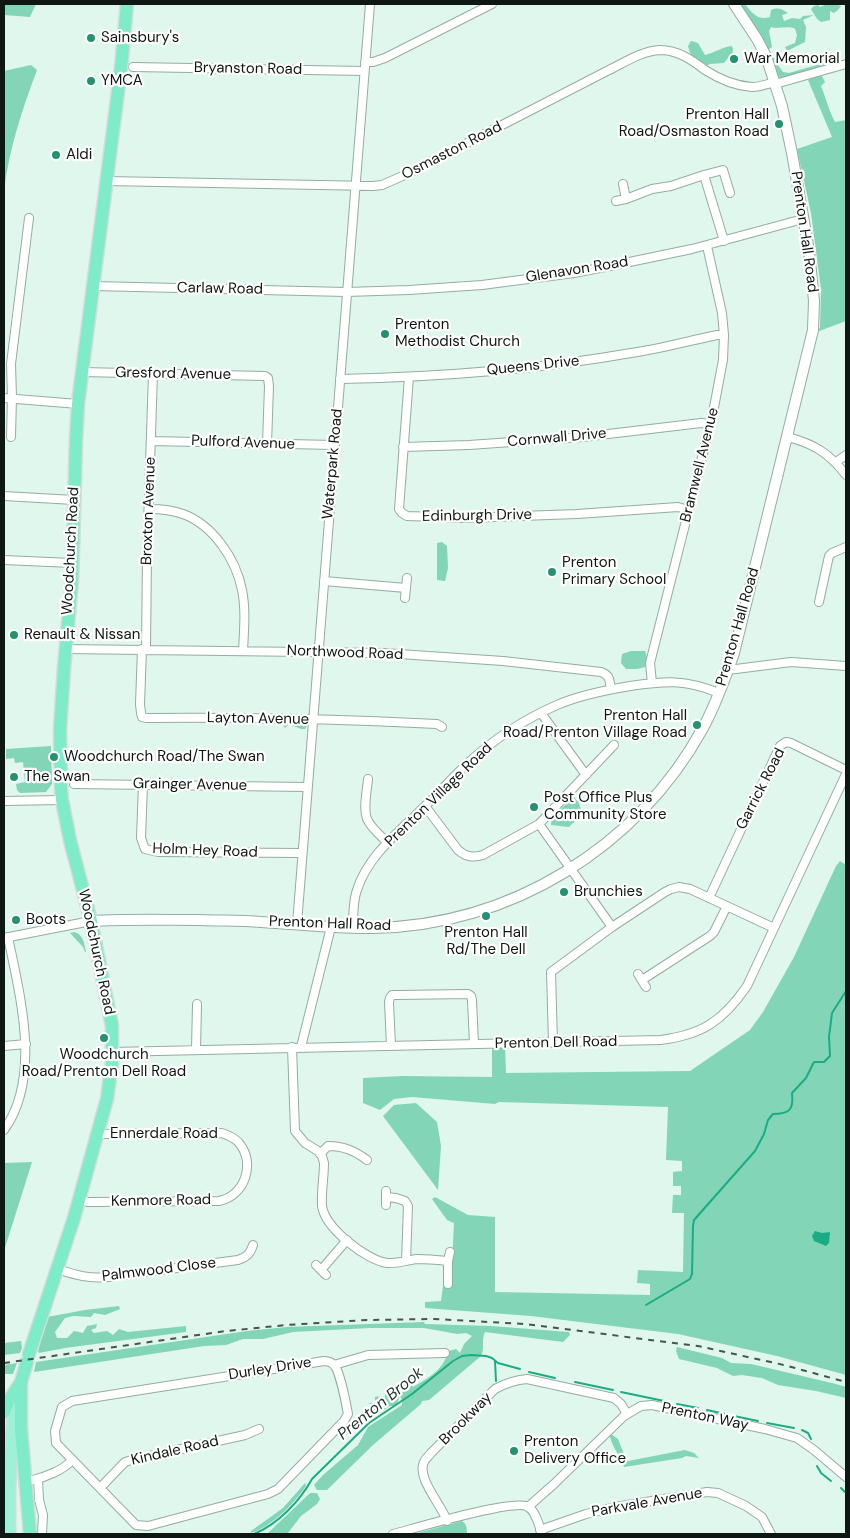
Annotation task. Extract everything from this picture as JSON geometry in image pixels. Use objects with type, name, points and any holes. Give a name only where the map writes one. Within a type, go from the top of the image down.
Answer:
[{"type":"highway","name":"Woodchurch Road","points":[[21,1382],[98,1134],[107,1100],[112,1063],[112,1026],[91,921],[70,840],[62,800],[60,730],[72,563],[78,404],[121,68],[127,4]]},
{"type":"highway","points":[[9,1411],[8,1402],[21,1382]]},
{"type":"highway","points":[[21,1382],[21,1428],[32,1480],[30,1534]]},
{"type":"main road","points":[[4,1458],[9,1411]]},
{"type":"main road","points":[[9,1411],[9,1534]]},
{"type":"street","name":"Waterpark Road","points":[[297,924],[370,4]]},
{"type":"street","points":[[364,62],[373,62],[386,58],[492,4]]},
{"type":"street","name":"Prenton Hall Road","points":[[91,921],[134,919],[258,921],[331,927],[373,928],[431,923],[476,913],[538,888],[590,857],[624,829],[664,786],[702,729],[719,693],[734,653],[813,330],[814,301],[809,251],[792,153],[766,56],[758,39],[734,4]]},
{"type":"street","name":"Osmaston Road","points":[[106,181],[382,186],[650,51],[663,50],[683,55],[720,78],[732,83],[753,87],[775,84],[846,64]]},
{"type":"street","name":"Bryanston Road","points":[[133,67],[364,71]]},
{"type":"street","points":[[616,201],[652,189],[671,186],[723,170],[730,193]]},
{"type":"street","points":[[704,175],[724,241]]},
{"type":"street","points":[[623,184],[626,199]]},
{"type":"street","points":[[11,437],[8,398],[29,218]]},
{"type":"street","name":"Glenavon Road","points":[[346,292],[482,285],[574,273],[707,246],[803,219]]},
{"type":"street","name":"Bramwell Avenue","points":[[652,683],[650,663],[710,424],[723,360],[724,335],[722,313],[707,246]]},
{"type":"street","name":"Carlaw Road","points":[[93,286],[346,292]]},
{"type":"street","name":"Queens Drive","points":[[340,379],[452,375],[583,361],[724,335]]},
{"type":"street","name":"Gresford Avenue","points":[[82,372],[265,376],[268,378],[269,386],[267,444]]},
{"type":"street","name":"Broxton Avenue","points":[[144,649],[153,374]]},
{"type":"street","name":"Edinburgh Drive","points":[[409,377],[399,509],[407,516],[465,518],[577,514],[678,507],[689,510]]},
{"type":"street","points":[[8,398],[78,404]]},
{"type":"street","name":"Cornwall Drive","points":[[403,447],[469,445],[582,437],[701,422],[710,424]]},
{"type":"street","points":[[788,437],[812,444],[822,450],[836,462],[846,475]]},
{"type":"street","name":"Pulford Avenue","points":[[151,441],[334,445]]},
{"type":"street","points":[[836,462],[846,455]]},
{"type":"street","points":[[4,496],[74,500]]},
{"type":"street","points":[[149,509],[168,510],[184,514],[198,522],[218,540],[228,553],[239,576],[245,607],[244,651]]},
{"type":"street","points":[[819,602],[829,556],[846,547]]},
{"type":"street","points":[[4,560],[72,563]]},
{"type":"street","points":[[406,598],[407,578]]},
{"type":"street","points":[[324,581],[406,588]]},
{"type":"street","name":"Northwood Road","points":[[65,649],[384,653],[503,661],[600,672],[609,677],[611,689]]},
{"type":"street","name":"Layton Avenue","points":[[144,649],[140,704],[142,717],[208,717],[437,724],[442,727]]},
{"type":"street","points":[[728,670],[791,662],[846,666]]},
{"type":"street","name":"Prenton Village Road","points":[[353,928],[356,891],[368,867],[388,843],[468,763],[510,730],[558,704],[611,689],[664,681],[683,682],[719,693]]},
{"type":"street","points":[[541,713],[586,775]]},
{"type":"street","name":"Garrick Road","points":[[710,898],[780,746],[786,742],[846,770]]},
{"type":"street","points":[[425,806],[458,850],[470,857],[483,855],[539,824],[614,745]]},
{"type":"street","name":"Prenton Dell Road","points":[[112,1052],[660,1040],[679,1038],[696,1033],[726,1013],[747,986],[846,774]]},
{"type":"street","name":"Grainger Avenue","points":[[74,784],[307,787]]},
{"type":"street","name":"Holm Hey Road","points":[[143,784],[141,838],[145,849],[158,852],[302,853]]},
{"type":"street","points":[[370,784],[365,811],[366,818],[388,843]]},
{"type":"street","points":[[4,801],[62,800]]},
{"type":"street","points":[[539,824],[612,927]]},
{"type":"street","points":[[553,1043],[551,972],[612,927],[671,889],[684,887],[774,928]]},
{"type":"street","points":[[642,981],[710,936],[714,932],[727,906]]},
{"type":"street","points":[[4,1130],[14,1110],[21,1089],[26,1058],[26,1044],[17,981],[6,938],[91,921]]},
{"type":"street","points":[[301,1047],[331,927]]},
{"type":"street","points":[[391,1046],[390,998],[392,995],[468,994],[472,1000],[474,1044]]},
{"type":"street","points":[[196,1050],[197,1004]]},
{"type":"street","points":[[4,1046],[26,1044]]},
{"type":"street","points":[[292,1047],[294,1131],[305,1143],[318,1151],[324,1163],[322,1207],[325,1216],[356,1248],[378,1261],[396,1263],[417,1260],[448,1261]]},
{"type":"street","name":"Ennerdale Road","points":[[98,1134],[222,1133],[238,1142],[243,1149],[246,1160]]},
{"type":"street","points":[[320,1154],[328,1146],[339,1146],[360,1150],[367,1160]]},
{"type":"street","name":"Kenmore Road","points":[[79,1200],[88,1202],[120,1202],[226,1199],[232,1197],[244,1183],[246,1160]]},
{"type":"street","points":[[386,1198],[402,1199],[408,1206],[406,1261]]},
{"type":"street","points":[[321,1270],[347,1240]]},
{"type":"street","name":"Palmwood Close","points":[[57,1269],[84,1277],[108,1277],[238,1260],[246,1258],[253,1245]]},
{"type":"street","points":[[448,1284],[450,1252]]},
{"type":"street","points":[[334,1365],[368,1355],[445,1353]]},
{"type":"street","name":"Durley Drive","points":[[314,1362],[330,1362],[338,1373],[348,1414],[344,1421],[273,1492],[148,1526],[141,1526],[136,1525],[72,1460],[56,1443],[55,1438],[56,1426],[62,1406],[72,1401],[314,1362]]},
{"type":"street","name":"Brookway","points":[[447,1520],[444,1511],[427,1486],[423,1476],[422,1468],[424,1462],[500,1386],[517,1380],[527,1379],[582,1390],[614,1398],[621,1404],[627,1414]]},
{"type":"street","name":"Prenton Way","points":[[528,1507],[612,1426],[641,1406],[652,1405],[765,1429],[797,1438],[846,1477]]},
{"type":"street","name":"Kindale Road","points":[[100,1488],[125,1462],[245,1435],[260,1429]]},
{"type":"street","points":[[42,1534],[43,1515],[32,1480],[69,1464],[72,1460]]},
{"type":"street","name":"Parkvale Avenue","points":[[541,1532],[586,1514],[615,1507],[707,1492],[718,1493],[746,1506],[762,1517],[770,1534]]},
{"type":"street","points":[[392,1534],[512,1505],[528,1507],[533,1512],[541,1532]]},
{"type":"street","points":[[141,1526],[144,1534]]},
{"type":"shaded area","points":[[4,4],[36,4],[30,17],[4,15]]},
{"type":"shaded area","points":[[738,4],[745,4],[753,13],[762,18],[770,17],[771,10],[776,9],[788,13],[782,15],[784,21],[814,15],[803,20],[806,27],[805,42],[787,51],[785,47],[795,43],[797,35],[795,29],[771,27],[769,31],[772,47],[768,50],[762,37]]},
{"type":"shaded area","points":[[827,4],[841,6],[834,13],[830,11],[830,20],[821,22],[811,9],[814,6],[818,5],[820,7]]},
{"type":"shaded area","points":[[691,41],[698,43],[705,55],[732,46],[732,57],[728,58],[724,63],[710,64],[704,67],[690,53],[688,46]]},
{"type":"shaded area","points":[[771,56],[778,60],[778,65],[783,72],[789,73],[834,60],[837,60],[838,63],[781,79],[774,72],[769,57]]},
{"type":"shaded area","points":[[31,65],[37,70],[17,130],[9,160],[4,191],[4,71]]},
{"type":"shaded area","points":[[822,76],[825,82],[821,86],[835,122],[846,120],[846,321],[814,333],[820,328],[821,289],[811,213],[797,149],[832,137],[808,80]]},
{"type":"shaded area","points":[[442,542],[447,546],[448,568],[445,581],[437,580],[437,543]]},
{"type":"shaded area","points":[[631,651],[645,651],[647,657],[645,667],[626,669],[621,663],[622,654]]},
{"type":"shaded area","points":[[298,716],[307,726],[305,729],[289,724],[285,728],[281,722]]},
{"type":"shaded area","points":[[51,746],[52,784],[46,792],[20,793],[17,790],[16,784],[25,782],[23,762],[15,763],[14,758],[6,759],[6,749]]},
{"type":"shaded area","points":[[574,797],[579,803],[582,814],[569,827],[551,825],[552,817]]},
{"type":"shaded area","points":[[840,861],[846,865],[846,1375],[777,1356],[678,1334],[531,1316],[425,1308],[425,1302],[441,1301],[443,1286],[451,1286],[454,1223],[447,1220],[432,1199],[435,1197],[468,1215],[495,1217],[495,1292],[650,1295],[650,1284],[637,1283],[638,1270],[683,1272],[684,1213],[672,1213],[673,1195],[681,1195],[681,1186],[673,1186],[673,1172],[682,1171],[682,1161],[666,1160],[668,1107],[499,1102],[495,1104],[412,1097],[394,1099],[380,1110],[363,1103],[363,1078],[401,1076],[492,1077],[492,1045],[505,1045],[506,1073],[690,1071],[750,1030],[763,1012],[794,957]]},
{"type":"shaded area","points":[[74,932],[82,937],[86,952],[70,933]]},
{"type":"shaded area","points":[[416,1103],[437,1122],[441,1146],[438,1190],[383,1116],[394,1105]]},
{"type":"shaded area","points":[[32,1162],[4,1251],[4,1163]]},
{"type":"shaded area","points":[[815,1231],[822,1233],[830,1232],[829,1243],[826,1246],[814,1241],[812,1236]]},
{"type":"shaded area","points":[[119,1306],[120,1309],[105,1315],[94,1313],[91,1317],[73,1316],[65,1318],[55,1332],[57,1338],[67,1338],[74,1331],[83,1333],[87,1326],[97,1324],[96,1328],[91,1330],[94,1333],[107,1331],[113,1335],[119,1329],[128,1332],[186,1326],[186,1332],[39,1353],[47,1317]]},
{"type":"shaded area","points":[[424,1322],[425,1324],[491,1326],[569,1332],[570,1335],[563,1342],[485,1332],[481,1356],[429,1400],[422,1401],[421,1404],[373,1445],[327,1490],[317,1490],[314,1485],[358,1445],[368,1427],[402,1405],[402,1400],[400,1396],[396,1406],[390,1406],[376,1415],[373,1413],[374,1410],[369,1403],[375,1403],[375,1397],[378,1396],[381,1405],[385,1401],[385,1395],[391,1387],[396,1387],[401,1381],[412,1379],[413,1387],[425,1380],[439,1369],[449,1351],[456,1349],[460,1353],[464,1344],[472,1336],[466,1333],[457,1334],[424,1328],[370,1328],[293,1332],[263,1339],[243,1339],[226,1345],[204,1346],[34,1372],[36,1362],[247,1331],[287,1327]]},
{"type":"shaded area","points":[[21,1341],[22,1348],[20,1353],[4,1355],[4,1343]]},
{"type":"shaded area","points":[[677,1347],[722,1358],[731,1363],[751,1364],[846,1387],[846,1398],[778,1385],[762,1378],[742,1375],[733,1376],[717,1368],[679,1359],[676,1351]]},
{"type":"shaded area","points":[[17,1363],[13,1374],[4,1374],[4,1365]]},
{"type":"shaded area","points":[[611,1434],[618,1439],[628,1461],[685,1450],[694,1453],[699,1458],[686,1456],[624,1467],[611,1441]]},
{"type":"shaded area","points":[[305,1483],[306,1486],[301,1493],[282,1514],[266,1526],[251,1533],[251,1531],[283,1508]]},
{"type":"shaded area","points":[[310,1493],[317,1493],[320,1499],[317,1504],[301,1516],[288,1533],[267,1534]]},
{"type":"shaded area","points":[[462,1521],[466,1525],[467,1534],[414,1534]]},
{"type":"waterway","points":[[646,1305],[690,1279],[692,1274],[694,1220],[755,1151],[764,1134],[768,1120],[773,1114],[789,1110],[792,1103],[792,1093],[806,1078],[814,1062],[824,1062],[830,1056],[829,1037],[832,1013],[846,991]]},
{"type":"waterway","name":"Prenton Brook","points":[[254,1534],[272,1524],[288,1511],[312,1479],[369,1423],[412,1394],[453,1361],[462,1356],[486,1356],[498,1363],[520,1369]]},
{"type":"waterway","points":[[495,1361],[496,1381]]},
{"type":"waterway","name":"Prenton Brook","points":[[529,1372],[555,1378]]},
{"type":"waterway","name":"Prenton Brook","points":[[575,1382],[613,1390]]},
{"type":"waterway","name":"Prenton Brook","points":[[621,1392],[669,1402]]},
{"type":"waterway","name":"Prenton Brook","points":[[677,1404],[698,1408]]},
{"type":"waterway","name":"Prenton Brook","points":[[707,1410],[725,1414]]},
{"type":"waterway","name":"Prenton Brook","points":[[734,1416],[758,1421]]},
{"type":"waterway","name":"Prenton Brook","points":[[767,1423],[794,1428]]},
{"type":"waterway","name":"Prenton Brook","points":[[802,1430],[808,1433],[811,1439]]},
{"type":"waterway","name":"Prenton Brook","points":[[817,1466],[821,1473],[831,1481]]},
{"type":"waterway","name":"Prenton Brook","points":[[841,1488],[845,1492]]},
{"type":"railway","points":[[4,1363],[226,1331],[367,1320],[434,1319],[525,1324],[698,1346],[784,1365],[846,1382]]},
{"type":"place","name":"Sainsbury's","points":[[91,38]]},
{"type":"place","name":"War Memorial","points":[[734,59]]},
{"type":"place","name":"YMCA","points":[[91,81]]},
{"type":"place","name":"Prenton Hall Road/Osmaston Road","points":[[779,124]]},
{"type":"place","name":"Aldi","points":[[56,155]]},
{"type":"place","name":"Prenton Methodist Church","points":[[385,334]]},
{"type":"place","name":"Prenton Primary School","points":[[552,572]]},
{"type":"place","name":"Renault & Nissan","points":[[14,635]]},
{"type":"place","name":"Prenton Hall Road/Prenton Village Road","points":[[697,725]]},
{"type":"place","name":"Woodchurch Road/The Swan","points":[[54,757]]},
{"type":"place","name":"The Swan","points":[[14,777]]},
{"type":"place","name":"Post Office Plus Community Store","points":[[534,807]]},
{"type":"place","name":"Brunchies","points":[[564,892]]},
{"type":"place","name":"Prenton Hall Rd/The Dell","points":[[486,916]]},
{"type":"place","name":"Boots","points":[[16,920]]},
{"type":"place","name":"Woodchurch Road/Prenton Dell Road","points":[[104,1038]]},
{"type":"place","name":"Prenton Delivery Office","points":[[514,1451]]}]
